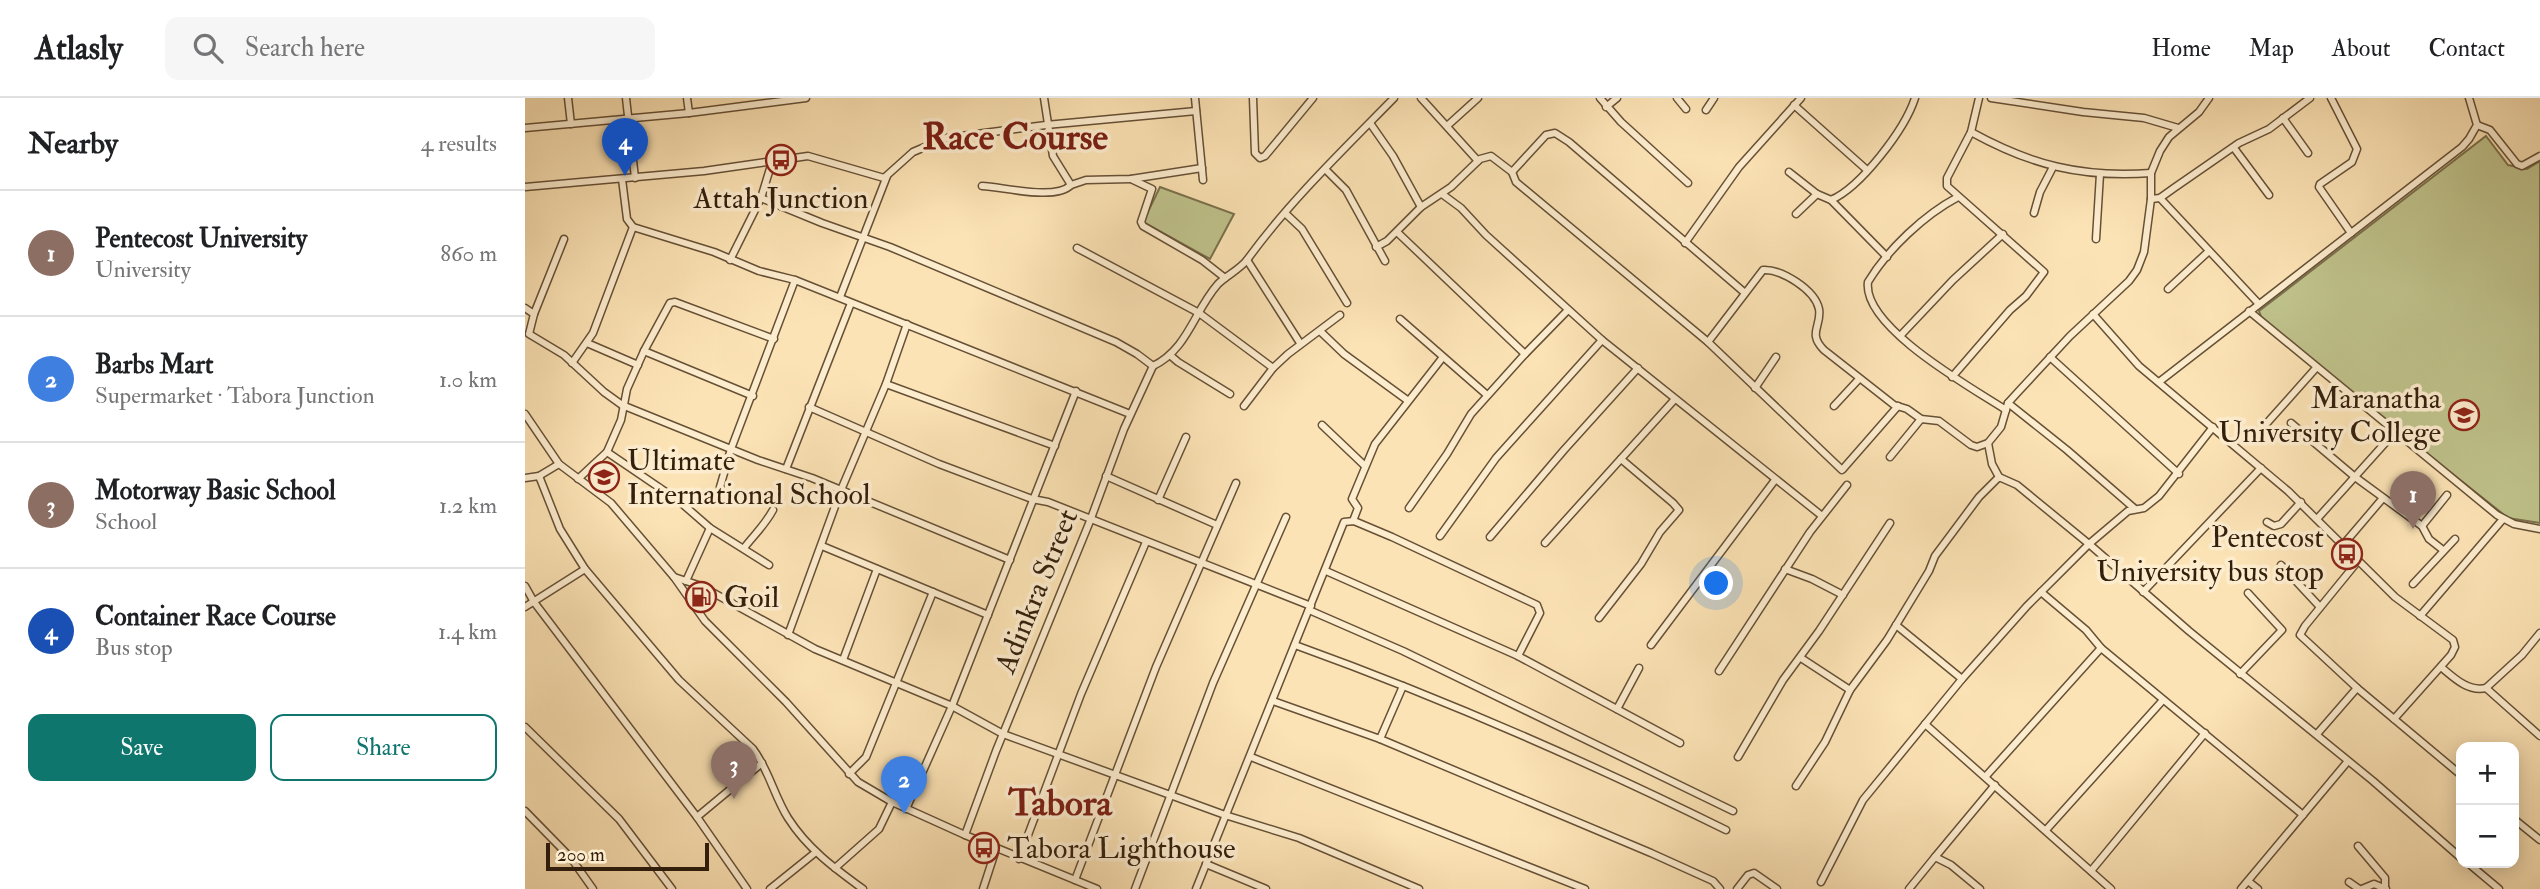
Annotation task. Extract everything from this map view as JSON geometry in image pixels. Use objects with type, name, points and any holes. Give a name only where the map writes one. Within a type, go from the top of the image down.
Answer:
[{"type":"street","points":[[568,98],[571,124]]},
{"type":"street","points":[[626,98],[635,178]]},
{"type":"street","points":[[687,98],[689,113]]},
{"type":"street","points":[[745,98],[747,106]]},
{"type":"street","points":[[525,128],[689,113],[806,98]]},
{"type":"street","points":[[1044,98],[1046,125],[1053,156],[1072,185]]},
{"type":"street","points":[[1195,98],[1203,180]]},
{"type":"street","points":[[1253,98],[1255,153],[1260,158],[1265,156],[1313,98]]},
{"type":"street","points":[[761,198],[890,247],[1116,342],[1153,366],[1178,349],[1209,296],[1247,260],[1256,245],[1285,213],[1394,98]]},
{"type":"street","points":[[1421,98],[1478,161]]},
{"type":"street","points":[[1447,126],[1478,98]]},
{"type":"street","points":[[1600,98],[1606,107],[1688,183]]},
{"type":"street","points":[[1606,107],[1617,98]]},
{"type":"street","points":[[1677,98],[1686,109]]},
{"type":"street","points":[[1706,110],[1714,98]]},
{"type":"street","points":[[1685,243],[1739,167],[1801,98]]},
{"type":"street","points":[[1831,200],[1849,189],[1898,133],[1915,98]]},
{"type":"street","points":[[1952,377],[2044,274],[2044,270],[1949,190],[1947,181],[1971,132],[1979,98]]},
{"type":"street","points":[[1991,98],[2144,118],[2178,128]]},
{"type":"street","points":[[1708,342],[1763,270],[1774,270],[1791,278],[1818,306],[1815,334],[1819,345],[1859,379],[1889,402],[1907,409],[1921,419],[1939,421],[1977,447],[1989,443],[2001,427],[2007,407],[2050,357],[2137,271],[2144,252],[2151,199],[2151,173],[2164,144],[2178,128],[2199,112],[2209,98]]},
{"type":"street","points":[[2151,199],[2159,198],[2243,141],[2259,135],[2310,98]]},
{"type":"street","points":[[2331,98],[2357,149],[2352,162],[2319,187],[2351,233]]},
{"type":"street","points":[[2159,382],[2462,147],[2477,125],[2469,98]]},
{"type":"street","points":[[1794,105],[1867,170]]},
{"type":"street","points":[[840,297],[887,176],[913,152],[946,138],[1046,125],[1196,111]]},
{"type":"street","points":[[2283,118],[2308,153]]},
{"type":"street","points":[[1370,123],[1393,156],[1421,207]]},
{"type":"street","points":[[2477,125],[2490,130],[2517,164],[2522,166],[2540,156]]},
{"type":"street","points":[[1971,132],[2016,154],[2053,167],[2100,174],[2151,173]]},
{"type":"street","points":[[1512,172],[1546,135],[1555,133],[1569,142],[1745,293]]},
{"type":"street","points":[[2234,148],[2269,195]]},
{"type":"street","points":[[525,187],[635,178],[808,156],[875,176],[887,176]]},
{"type":"street","points":[[1376,247],[1387,241],[1421,207],[1442,194],[1478,161],[1491,156],[1512,172],[1516,183],[1708,342],[1842,470],[1898,406]]},
{"type":"street","points":[[730,260],[761,198],[772,162]]},
{"type":"street","points":[[2034,213],[2040,192],[2053,167]]},
{"type":"street","points":[[982,186],[1019,191],[1062,191],[1086,180],[1131,179],[1155,173],[1202,168]]},
{"type":"street","points":[[1326,170],[1346,190],[1385,261]]},
{"type":"street","points":[[1789,172],[1817,194],[1831,200],[1887,257]]},
{"type":"street","points":[[2096,239],[2100,174]]},
{"type":"street","points":[[622,179],[627,219],[633,227],[759,271],[795,280],[1130,414]]},
{"type":"street","points":[[1131,179],[1152,189],[1141,222],[1143,226],[1202,260],[1225,278]]},
{"type":"street","points":[[1442,194],[1461,208],[1486,235],[1602,340],[1822,516]]},
{"type":"street","points":[[1796,214],[1817,194]]},
{"type":"street","points":[[1958,197],[1928,217],[1872,275],[1867,289],[1876,312],[1952,377],[2007,407],[2067,450],[2135,509]]},
{"type":"street","points":[[2159,198],[2258,303]]},
{"type":"street","points":[[1285,213],[1302,229],[1347,303]]},
{"type":"street","points":[[572,363],[587,343],[633,227]]},
{"type":"street","points":[[1397,232],[1525,354]]},
{"type":"street","points":[[1901,335],[1953,280],[2003,234]]},
{"type":"street","points":[[525,342],[564,239]]},
{"type":"street","points":[[1077,248],[1199,313],[1273,368]]},
{"type":"street","points":[[2168,289],[2209,251]]},
{"type":"street","points":[[1247,260],[1300,344]]},
{"type":"street","points":[[720,487],[731,449],[795,280]]},
{"type":"street","points":[[579,479],[607,452],[621,420],[622,405],[644,351],[672,302],[774,339]]},
{"type":"street","points":[[786,469],[851,303]]},
{"type":"street","points":[[525,308],[534,314]]},
{"type":"street","points":[[1409,508],[1487,395],[1569,310]]},
{"type":"street","points":[[2249,312],[2504,519],[2514,524],[2540,529]]},
{"type":"street","points":[[2093,314],[2126,353],[2301,502],[2395,597],[2453,640],[2454,651],[2394,719]]},
{"type":"street","points":[[1244,406],[1273,368],[1340,315]]},
{"type":"street","points":[[1399,318],[1487,395]]},
{"type":"street","points":[[788,635],[841,490],[886,384],[907,324]]},
{"type":"street","points":[[1320,331],[1350,359],[1408,400]]},
{"type":"street","points":[[529,334],[564,355],[622,405],[841,490],[1010,560]]},
{"type":"street","points":[[1440,536],[1496,458],[1602,340]]},
{"type":"street","points":[[587,343],[638,365]]},
{"type":"street","points":[[644,351],[753,396]]},
{"type":"street","points":[[1171,356],[1230,394]]},
{"type":"street","points":[[1354,520],[1358,510],[1352,499],[1375,443],[1443,357]]},
{"type":"street","points":[[1755,388],[1776,357]]},
{"type":"street","points":[[2050,357],[2179,474]]},
{"type":"street","name":"Adinkra Street","points":[[965,835],[1130,414],[1153,366]]},
{"type":"street","points":[[1490,537],[1638,368]]},
{"type":"street","points":[[2267,423],[2316,368]]},
{"type":"street","points":[[1834,406],[1859,379]]},
{"type":"street","points":[[886,384],[1055,446]]},
{"type":"street","points":[[906,809],[951,706],[1076,391]]},
{"type":"street","points":[[1545,543],[1675,399]]},
{"type":"street","points":[[809,407],[963,474],[1032,499],[1048,502],[1310,608],[1733,811]]},
{"type":"street","points":[[525,414],[559,464],[611,503],[674,577],[705,621],[786,702],[849,774],[865,787],[906,809],[1019,859],[1097,889]]},
{"type":"street","points":[[1890,457],[1921,419]]},
{"type":"street","points":[[2291,423],[2355,477],[2422,526],[2429,539],[2443,550]]},
{"type":"street","points":[[1322,425],[1365,466]]},
{"type":"street","points":[[1821,882],[1863,800],[1962,679],[2089,544],[2117,520],[2135,509],[2144,508],[2159,496],[2179,474],[2213,427]]},
{"type":"street","points":[[2318,519],[2395,432]]},
{"type":"street","points":[[1158,500],[1186,438]]},
{"type":"street","points":[[1989,443],[1992,464],[1999,477],[2017,485],[2089,544],[2456,854]]},
{"type":"street","points":[[607,452],[679,501],[710,528],[769,565]]},
{"type":"street","points":[[1599,618],[1641,565],[1660,532],[1679,510],[1621,459]]},
{"type":"street","points":[[525,478],[539,476],[559,464]]},
{"type":"street","points":[[2143,592],[2261,468]]},
{"type":"street","points":[[539,476],[560,529],[585,569],[677,677],[753,749],[787,816],[816,852],[863,889]]},
{"type":"street","points":[[1106,476],[1217,525]]},
{"type":"street","points":[[1796,786],[1825,743],[1850,690],[1896,625],[1929,571],[1935,556],[1979,497],[1999,477]]},
{"type":"street","points":[[1651,645],[1775,480]]},
{"type":"street","points":[[1075,880],[1156,667],[1236,482]]},
{"type":"street","points":[[1719,671],[1785,569],[1847,485]]},
{"type":"street","points":[[2422,526],[2447,495]]},
{"type":"street","points":[[2343,545],[2383,498]]},
{"type":"street","points":[[2267,522],[2274,526],[2281,524],[2301,502]]},
{"type":"street","points":[[744,548],[763,527],[773,510]]},
{"type":"street","points":[[1135,889],[1213,683],[1286,517]]},
{"type":"street","points":[[2420,616],[2504,519]]},
{"type":"street","points":[[1196,889],[1344,522],[1354,520],[1537,605],[1540,613],[1518,656]]},
{"type":"street","points":[[1738,757],[1783,680],[1801,658],[1890,523]]},
{"type":"street","points":[[686,580],[710,528]]},
{"type":"street","points":[[2413,583],[2455,539]]},
{"type":"street","points":[[1019,859],[1081,694],[1146,542]]},
{"type":"street","points":[[822,546],[988,615]]},
{"type":"street","points":[[2357,561],[2300,635],[2357,688],[2456,771]]},
{"type":"street","points":[[2281,565],[2319,607]]},
{"type":"street","points":[[525,607],[585,569]]},
{"type":"street","points":[[843,660],[877,569]]},
{"type":"street","points":[[1785,569],[1843,595]]},
{"type":"street","points":[[1326,571],[1518,656],[1680,743]]},
{"type":"street","points":[[674,577],[701,586],[788,635],[898,681],[1003,734],[1225,815],[1299,838],[1419,889]]},
{"type":"street","points":[[525,586],[534,602],[697,817],[747,889]]},
{"type":"street","points":[[849,774],[866,757],[933,592]]},
{"type":"street","points":[[2041,592],[2086,630],[2101,648],[2304,814]]},
{"type":"street","points":[[2240,674],[2282,629],[2248,593]]},
{"type":"street","points":[[1896,625],[1962,679]]},
{"type":"street","points":[[2441,667],[2468,687],[2486,688],[2522,655],[2540,633]]},
{"type":"street","points":[[1295,645],[1403,686],[1632,784],[1726,830]]},
{"type":"street","points":[[1986,776],[2101,648]]},
{"type":"street","points":[[1801,658],[1850,690]]},
{"type":"street","points":[[1617,709],[1639,668]]},
{"type":"street","points":[[1380,740],[1403,686]]},
{"type":"street","points":[[2317,734],[2357,688]]},
{"type":"street","points":[[2486,688],[2540,736]]},
{"type":"street","points":[[2046,830],[2163,700]]},
{"type":"street","points":[[1273,701],[1380,740],[1651,853],[1713,881],[1720,889]]},
{"type":"street","points":[[1925,724],[2111,889]]},
{"type":"street","points":[[525,727],[619,819],[672,889]]},
{"type":"street","points":[[2091,871],[2205,733]]},
{"type":"street","points":[[1251,757],[1585,889]]},
{"type":"street","points":[[2241,889],[2348,761]]},
{"type":"street","points":[[697,817],[762,763]]},
{"type":"street","points":[[1909,889],[1995,785]]},
{"type":"street","points":[[835,868],[879,829],[891,802]]},
{"type":"street","points":[[526,814],[571,858],[593,889]]},
{"type":"street","points":[[2519,823],[2540,840]]},
{"type":"street","points":[[2349,882],[2360,889],[2374,884],[2385,889],[2385,878],[2358,846]]},
{"type":"street","points":[[983,889],[996,849]]},
{"type":"street","points":[[775,888],[816,852]]},
{"type":"street","points":[[1935,857],[1951,865],[1980,889]]},
{"type":"street","points":[[1206,864],[1266,889]]},
{"type":"street","points":[[2473,868],[2499,889]]},
{"type":"street","points":[[1737,889],[1748,875],[1754,873],[1777,889]]},
{"type":"street","points":[[2248,881],[2257,889]]},
{"type":"green space","name":"Maranatha University College","points":[[2486,136],[2508,165],[2527,169],[2540,161],[2540,523],[2508,518],[2264,324],[2259,311]]},
{"type":"green space","points":[[1160,187],[1234,214],[1210,259],[1143,222]]},
{"type":"place","name":"Attah Junction","points":[[781,160]]},
{"type":"place","name":"Container Race Course","points":[[625,176]]},
{"type":"place","name":"Maranatha University College","points":[[2464,415]]},
{"type":"place","name":"Ultimate International School","points":[[604,477]]},
{"type":"place","name":"Pentecost University","points":[[2413,529]]},
{"type":"place","name":"Pentecost University bus stop","points":[[2347,554]]},
{"type":"place","name":"Goil","points":[[701,597]]},
{"type":"place","name":"Motorway Basic School","points":[[734,799]]},
{"type":"place","name":"Barbs Mart","points":[[904,814]]},
{"type":"place","name":"Tabora Lighthouse","points":[[984,848]]},
{"type":"district","name":"Race Course","points":[[1015,136]]},
{"type":"district","name":"Tabora","points":[[1060,802]]}]
